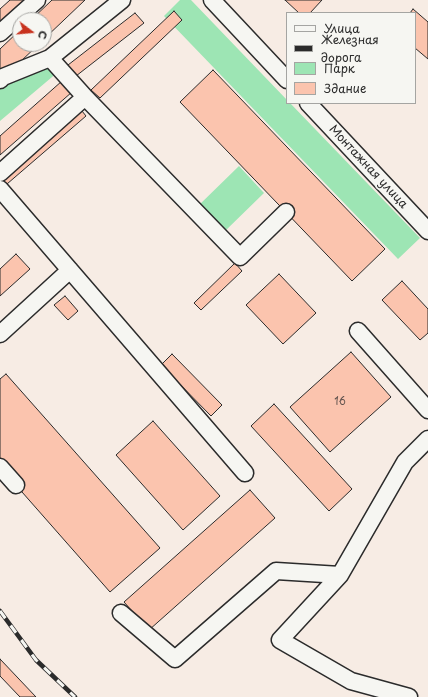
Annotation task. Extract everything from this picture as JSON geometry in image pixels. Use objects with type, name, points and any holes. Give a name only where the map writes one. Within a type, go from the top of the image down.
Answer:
[{"type":"street","points":[[0,33],[37,0]]},
{"type":"street","points":[[0,80],[3,77],[50,58],[122,0]]},
{"type":"street","points":[[212,0],[286,79]]},
{"type":"street","points":[[50,58],[85,97],[240,257],[286,212]]},
{"type":"street","points":[[0,173],[85,97]]},
{"type":"street","name":"Монтажная улица","points":[[309,104],[428,231]]},
{"type":"street","points":[[0,190],[245,473]]},
{"type":"street","points":[[0,334],[70,270]]},
{"type":"street","points":[[358,330],[428,410]]},
{"type":"street","points":[[409,697],[351,681],[280,640],[340,575],[405,462],[428,439]]},
{"type":"street","points":[[0,467],[16,485]]},
{"type":"street","points":[[121,613],[175,659],[276,571],[340,575]]},
{"type":"green space","points":[[180,0],[191,0],[286,99],[286,104],[291,104],[420,238],[398,259],[164,16]]},
{"type":"green space","points":[[52,67],[58,72],[0,121],[0,89],[11,79]]},
{"type":"green space","points":[[239,166],[264,193],[223,233],[197,207]]},
{"type":"building","points":[[10,0],[30,0],[17,12],[12,12],[12,17],[0,28],[0,9]]},
{"type":"building","points":[[52,0],[85,0],[52,31],[52,12],[39,12]]},
{"type":"building","points":[[285,0],[322,0],[311,12],[298,12]]},
{"type":"building","points":[[413,9],[428,22],[428,59],[416,49],[416,12],[411,12]]},
{"type":"building","points":[[174,11],[182,20],[100,98],[91,90]]},
{"type":"building","points":[[135,13],[144,23],[76,76],[68,65]]},
{"type":"building","points":[[12,38],[12,52],[31,52],[0,81],[0,49]]},
{"type":"building","points":[[213,70],[385,249],[352,281],[180,102]]},
{"type":"building","points":[[62,81],[72,92],[0,155],[0,136]]},
{"type":"building","points":[[78,106],[86,116],[0,190],[0,174]]},
{"type":"building","points":[[16,254],[30,269],[0,296],[0,269]]},
{"type":"building","points":[[235,263],[242,271],[201,310],[194,303]]},
{"type":"building","points":[[279,274],[316,313],[283,344],[246,305]]},
{"type":"building","points":[[402,281],[428,309],[428,333],[420,340],[382,300]]},
{"type":"building","points":[[65,296],[78,311],[68,320],[54,305]]},
{"type":"building","points":[[351,352],[391,397],[330,452],[290,407]]},
{"type":"building","points":[[172,354],[222,405],[211,416],[161,365]]},
{"type":"building","points":[[6,374],[160,548],[110,592],[0,467],[0,379]]},
{"type":"building","points":[[274,404],[352,489],[329,511],[251,426]]},
{"type":"building","points":[[153,421],[220,496],[183,530],[116,455]]},
{"type":"building","points":[[250,490],[275,518],[149,630],[124,602]]},
{"type":"building","points":[[0,659],[36,697],[20,697],[0,676]]},
{"type":"railway","points":[[0,611],[36,660],[75,697]]}]
